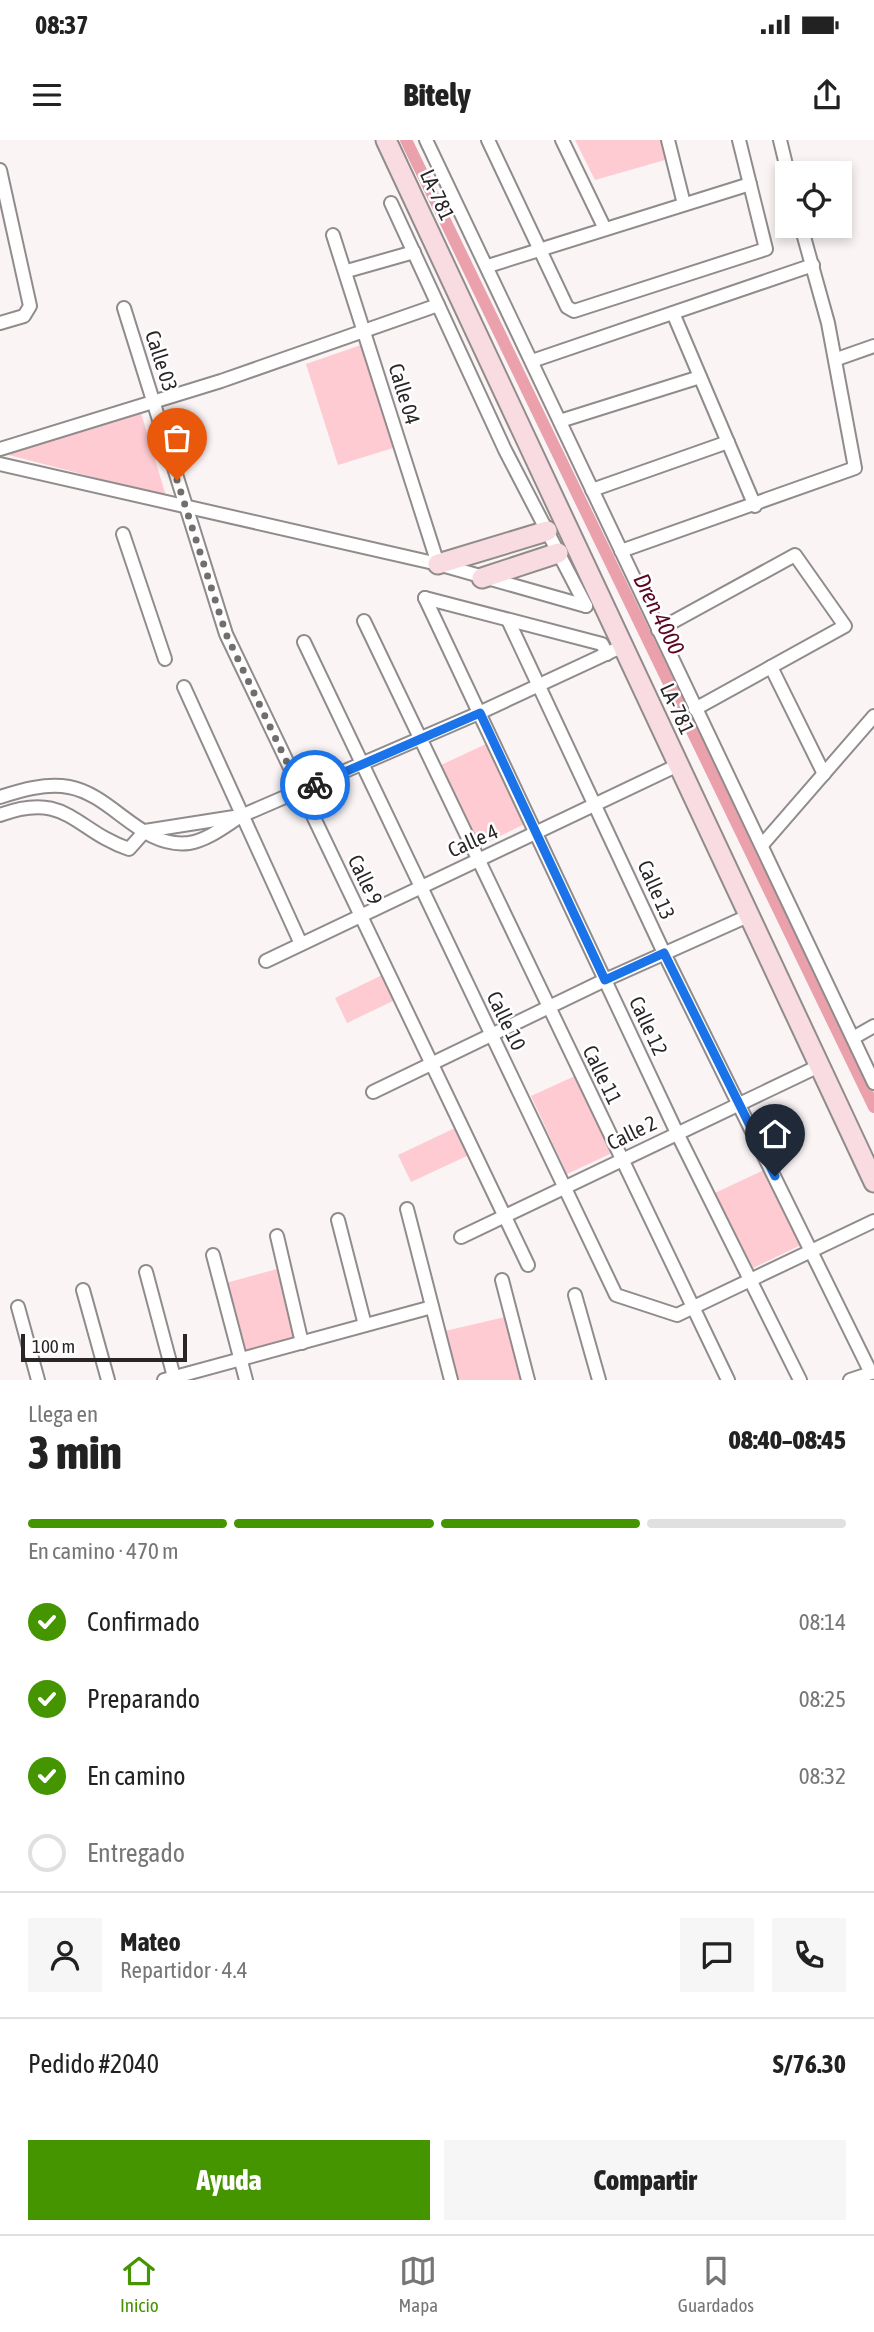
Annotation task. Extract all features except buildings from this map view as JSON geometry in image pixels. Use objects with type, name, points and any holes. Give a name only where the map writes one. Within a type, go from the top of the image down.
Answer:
[{"type":"street","name":"LA-781","points":[[386,140],[615,650],[678,765],[874,1182]]},
{"type":"street","points":[[426,140],[874,1083]]},
{"type":"street","points":[[488,140],[568,307],[574,311],[766,249],[739,140]]},
{"type":"street","points":[[562,140],[605,229]]},
{"type":"street","points":[[668,140],[684,204]]},
{"type":"street","points":[[780,140],[785,161]]},
{"type":"street","points":[[0,170],[2,190],[30,306],[24,316],[0,323]]},
{"type":"street","points":[[488,266],[750,184]]},
{"type":"street","points":[[0,464],[438,564],[586,606],[505,450],[391,203]]},
{"type":"street","name":"Calle 04","points":[[333,235],[347,271],[438,564]]},
{"type":"street","points":[[621,551],[755,506],[855,468],[836,359],[805,238]]},
{"type":"street","points":[[347,271],[414,252]]},
{"type":"street","points":[[532,361],[813,265]]},
{"type":"street","points":[[0,449],[154,402],[438,304]]},
{"type":"street","name":"Calle 03","points":[[124,308],[184,505]]},
{"type":"street","points":[[673,313],[755,506]]},
{"type":"street","points":[[836,359],[874,346]]},
{"type":"street","points":[[560,421],[701,377]]},
{"type":"street","points":[[592,490],[729,442]]},
{"type":"street","name":"Calle 9","points":[[184,505],[226,634],[528,1265]]},
{"type":"street","points":[[438,564],[547,531]]},
{"type":"street","points":[[122,534],[165,659]]},
{"type":"street","points":[[482,578],[558,553]]},
{"type":"street","points":[[657,630],[795,555],[845,626],[695,709]]},
{"type":"street","name":"Calle 12","points":[[508,620],[425,598],[677,1133],[800,1380]]},
{"type":"street","points":[[508,620],[602,644],[615,650]]},
{"type":"street","name":"Calle 13","points":[[508,620],[664,953],[872,1373]]},
{"type":"street","name":"Calle 11","points":[[364,621],[476,860],[728,1380]]},
{"type":"street","name":"Calle 10","points":[[304,642],[615,1295],[677,1315],[693,1307]]},
{"type":"street","points":[[0,797],[38,787],[70,787],[95,796],[164,842],[189,843],[207,837],[241,816],[480,713],[615,650]]},
{"type":"street","points":[[771,667],[824,774]]},
{"type":"street","points":[[184,687],[301,944]]},
{"type":"street","points":[[762,845],[874,716]]},
{"type":"street","name":"Calle 4","points":[[266,961],[678,765]]},
{"type":"street","points":[[0,815],[18,808],[45,806],[68,813],[129,849],[145,831],[241,816]]},
{"type":"street","points":[[373,1092],[605,980],[748,916]]},
{"type":"street","points":[[853,1038],[874,1026]]},
{"type":"street","name":"Calle 2","points":[[461,1237],[819,1066]]},
{"type":"street","points":[[407,1209],[451,1380]]},
{"type":"street","points":[[338,1220],[365,1325]]},
{"type":"street","points":[[693,1307],[810,1249],[874,1221]]},
{"type":"street","points":[[277,1236],[302,1343]]},
{"type":"street","points":[[213,1255],[246,1380]]},
{"type":"street","points":[[146,1272],[169,1379],[432,1307]]},
{"type":"street","points":[[502,1280],[528,1380]]},
{"type":"street","points":[[83,1290],[108,1380]]},
{"type":"street","points":[[575,1295],[599,1380]]},
{"type":"street","points":[[18,1307],[38,1380]]},
{"type":"street","points":[[850,1380],[872,1373]]},
{"type":"shaded area","points":[[575,140],[660,140],[665,160],[595,180]]},
{"type":"shaded area","points":[[361,345],[393,448],[338,465],[306,364]]},
{"type":"shaded area","points":[[141,413],[166,496],[5,454]]},
{"type":"shaded area","points":[[488,743],[527,823],[479,846],[439,766]]},
{"type":"shaded area","points":[[382,975],[395,1000],[347,1023],[335,998]]},
{"type":"shaded area","points":[[575,1076],[612,1153],[567,1174],[531,1096]]},
{"type":"shaded area","points":[[455,1128],[469,1155],[411,1182],[398,1155]]},
{"type":"shaded area","points":[[764,1170],[803,1244],[753,1268],[715,1193]]},
{"type":"shaded area","points":[[277,1269],[295,1338],[245,1350],[226,1283]]},
{"type":"shaded area","points":[[505,1317],[522,1380],[458,1380],[445,1331]]},
{"type":"waterway","name":"Dren 4000","points":[[406,140],[874,1107]]},
{"type":"way so far","points":[[177,480],[226,634],[301,792],[315,785]]},
{"type":"route","points":[[315,785],[480,713],[605,980],[664,953],[775,1176]]}]
